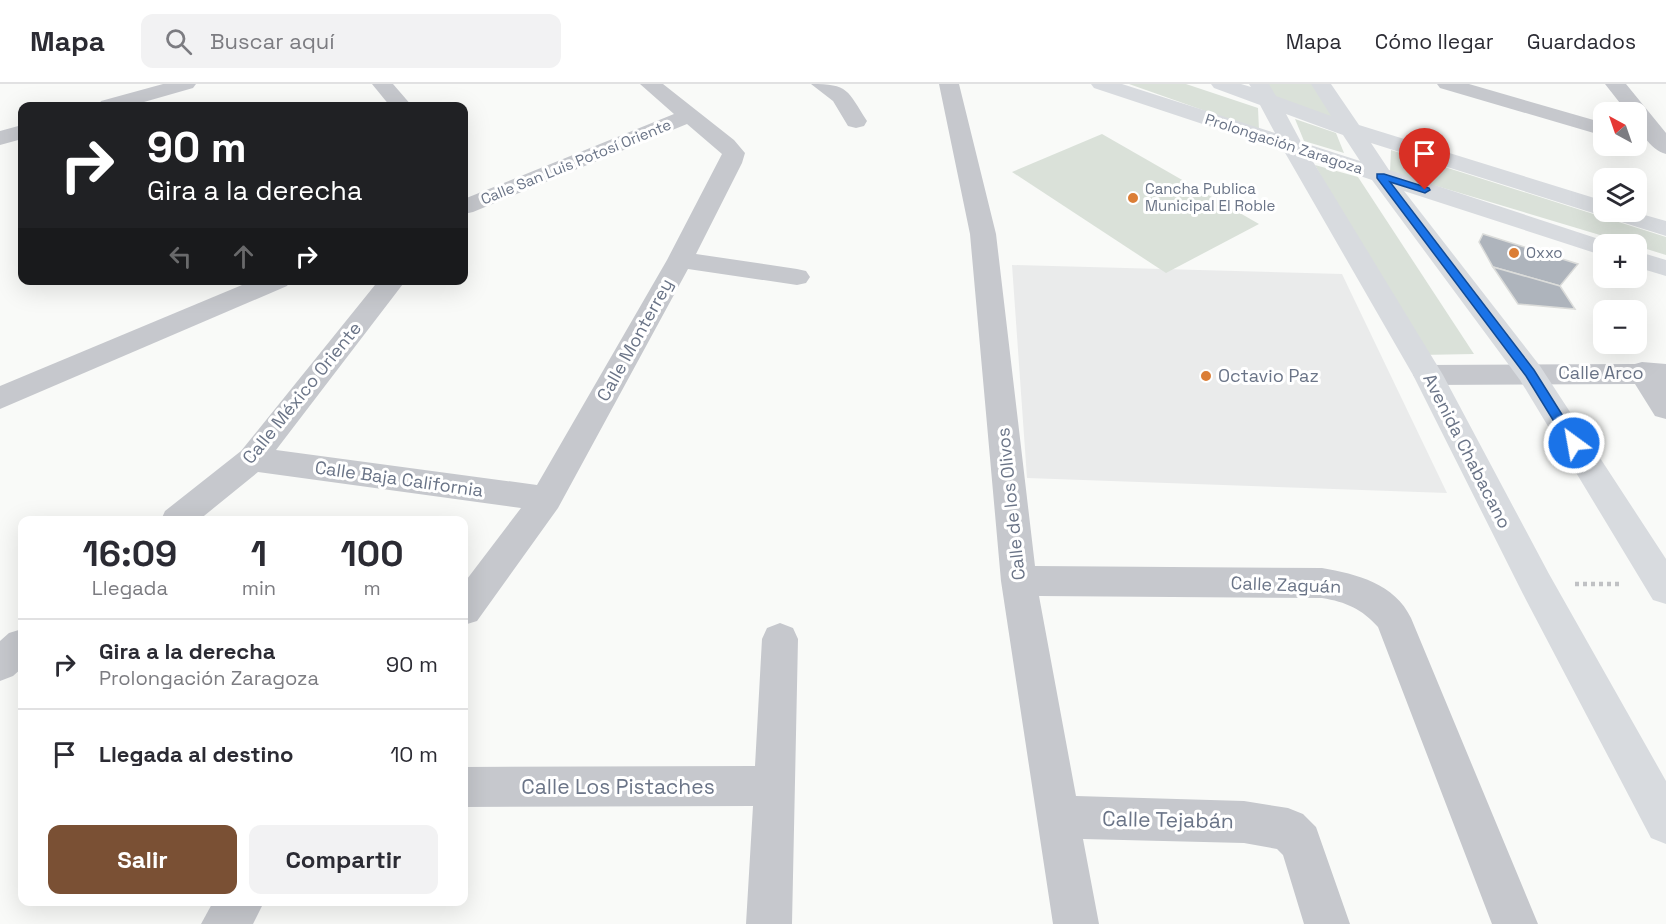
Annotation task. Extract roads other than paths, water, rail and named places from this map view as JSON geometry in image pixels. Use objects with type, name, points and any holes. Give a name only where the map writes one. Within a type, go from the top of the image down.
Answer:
[{"type":"main road","name":"Prolongación Zaragoza","points":[[1101,84],[1593,244]]},
{"type":"main road","name":"Prolongación Zaragoza","points":[[1221,84],[1263,91],[1352,130],[1593,206]]},
{"type":"main road","points":[[1321,84],[1380,176],[1530,373],[1665,587]]},
{"type":"main road","name":"Avenida Chabacano","points":[[1263,91],[1293,147],[1428,375],[1536,584],[1666,822]]},
{"type":"main road","points":[[1643,222],[1666,229]]},
{"type":"main road","points":[[1647,262],[1666,268]]},
{"type":"street","points":[[115,84],[132,102]]},
{"type":"street","points":[[136,102],[186,84]]},
{"type":"street","points":[[382,84],[398,102]]},
{"type":"street","name":"Calle Monterrey","points":[[468,605],[546,499],[680,260],[734,153],[650,84]]},
{"type":"street","points":[[821,84],[841,97],[856,121]]},
{"type":"street","name":"Calle de los Olivos","points":[[949,84],[983,234],[1019,581],[1076,924]]},
{"type":"street","points":[[1447,84],[1467,87],[1593,126]]},
{"type":"street","points":[[1615,84],[1666,147]]},
{"type":"street","name":"Calle San Luis Potosí Oriente","points":[[468,205],[689,116]]},
{"type":"street","points":[[1647,142],[1666,147]]},
{"type":"street","points":[[680,260],[797,277]]},
{"type":"street","points":[[0,398],[266,285]]},
{"type":"street","name":"Calle México Oriente","points":[[182,516],[252,459],[389,285]]},
{"type":"street","points":[[1654,373],[1666,408]]},
{"type":"street","name":"Calle Arco","points":[[1428,375],[1654,373]]},
{"type":"street","name":"Calle Baja California","points":[[252,459],[546,499]]},
{"type":"street","name":"Calle Zaguán","points":[[1019,581],[1322,583],[1346,586],[1365,593],[1382,606],[1392,618],[1515,924]]},
{"type":"street","points":[[769,924],[780,639]]},
{"type":"street","points":[[0,664],[18,648]]},
{"type":"street","name":"Calle Los Pistaches","points":[[468,787],[773,786]]},
{"type":"street","name":"Calle Tejabán","points":[[1058,817],[1244,822],[1288,829],[1301,842],[1327,924]]},
{"type":"street","points":[[224,924],[239,906]]},
{"type":"place","name":"Cancha Publica Municipal El Roble","points":[[1133,198]]},
{"type":"place","name":"Oxxo","points":[[1514,253]]},
{"type":"place","name":"Octavio Paz","points":[[1206,376]]}]
